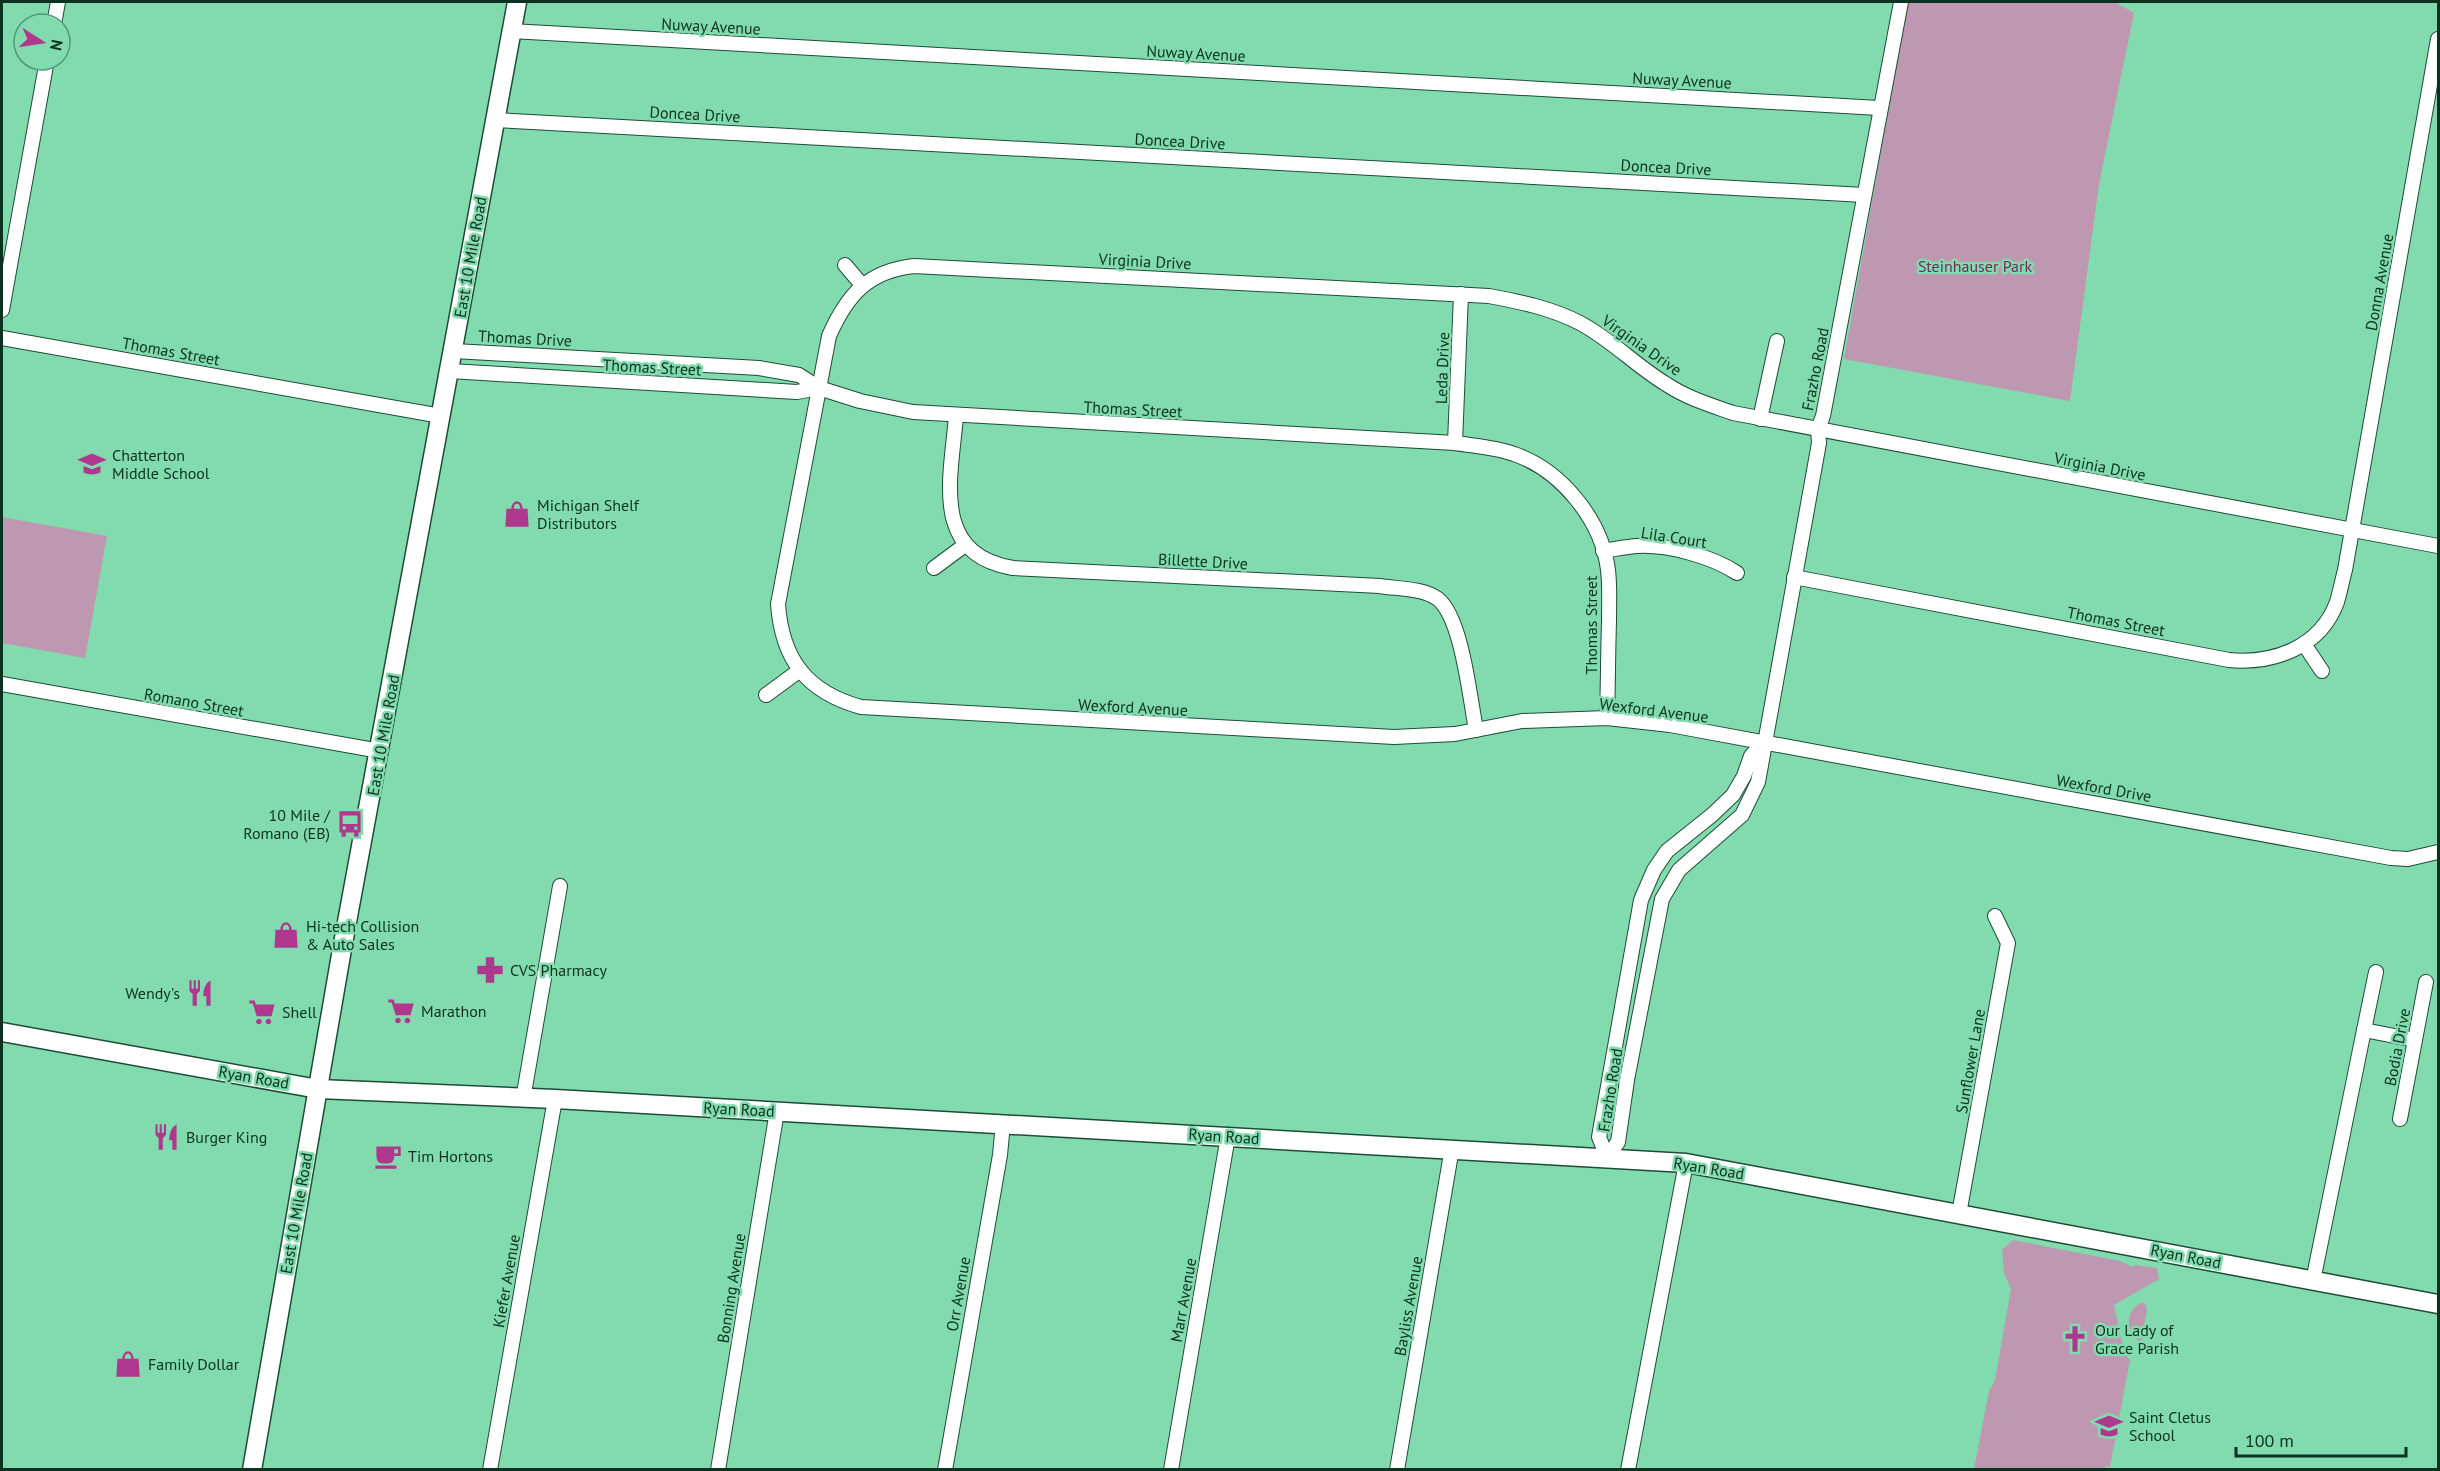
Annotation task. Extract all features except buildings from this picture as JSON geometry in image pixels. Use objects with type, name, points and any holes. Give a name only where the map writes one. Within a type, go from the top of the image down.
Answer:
[{"type":"main road","name":"East 10 Mile Road","points":[[252,1470],[318,1089],[517,2]]},
{"type":"main road","name":"Ryan Road","points":[[2,1032],[318,1089],[1003,1123],[1686,1163],[2439,1304]]},
{"type":"street","name":"Frazho Road","points":[[1607,1157],[1618,1142],[1631,1057],[1662,899],[1679,870],[1691,857],[1722,834],[1746,810],[1758,782],[1819,443],[1818,429],[1823,416],[1901,2]]},
{"type":"street","name":"Nuway Avenue","points":[[511,31],[1880,108]]},
{"type":"street","name":"Donna Avenue","points":[[2352,530],[2439,39]]},
{"type":"street","points":[[2,310],[45,72]]},
{"type":"street","name":"Doncea Drive","points":[[495,120],[1864,195]]},
{"type":"street","points":[[844,265],[862,285]]},
{"type":"street","name":"Virginia Drive","points":[[819,388],[829,336],[848,299],[862,285],[895,268],[927,266],[1489,296],[1542,306],[1602,336],[1666,384],[1689,397],[1705,404],[1760,419],[2439,546]]},
{"type":"street","name":"Leda Drive","points":[[1455,443],[1461,294]]},
{"type":"street","name":"Thomas Street","points":[[2,338],[441,416]]},
{"type":"street","points":[[1760,419],[1777,341]]},
{"type":"street","name":"Thomas Drive","points":[[453,351],[759,368],[799,375],[819,388]]},
{"type":"street","points":[[595,359],[596,380]]},
{"type":"street","points":[[657,383],[660,363]]},
{"type":"street","name":"Thomas Street","points":[[450,371],[796,392],[819,388],[881,406],[913,412],[1455,443],[1491,447],[1516,454],[1555,477],[1583,509],[1603,550],[1609,582],[1607,718]]},
{"type":"street","name":"Wexford Avenue","points":[[819,388],[778,604],[780,627],[800,670],[818,689],[838,701],[861,707],[895,710],[1383,737],[1432,736],[1522,721],[1607,718],[1670,725],[1764,743]]},
{"type":"street","points":[[934,568],[965,545],[956,528],[950,501],[956,416]]},
{"type":"street","name":"Thomas Street","points":[[1794,577],[2229,660],[2245,661],[2287,654],[2304,644],[2326,622],[2336,603],[2352,530]]},
{"type":"street","name":"Billette Drive","points":[[965,545],[981,557],[1013,568],[1380,586],[1428,594],[1443,604],[1456,626],[1476,730]]},
{"type":"street","name":"Lila Court","points":[[1603,550],[1638,546],[1664,548],[1706,557],[1737,573]]},
{"type":"street","points":[[2304,644],[2322,671]]},
{"type":"street","points":[[766,695],[800,670]]},
{"type":"street","name":"Romano Street","points":[[2,684],[380,751]]},
{"type":"street","name":"Frazho Road","points":[[1607,1157],[1599,1137],[1641,900],[1647,884],[1667,851],[1733,795],[1744,776],[1751,756],[1764,743]]},
{"type":"street","name":"Wexford Drive","points":[[1764,743],[2391,858],[2408,859],[2439,852]]},
{"type":"street","points":[[522,1099],[560,886]]},
{"type":"street","name":"Sunflower Lane","points":[[1959,1214],[2008,943],[1995,916]]},
{"type":"street","points":[[2313,1281],[2376,972]]},
{"type":"street","name":"Bodia Drive","points":[[2400,1119],[2426,982]]},
{"type":"street","points":[[2364,1030],[2415,1040]]},
{"type":"street","name":"Kiefer Avenue","points":[[490,1470],[555,1099]]},
{"type":"street","name":"Bonning Avenue","points":[[718,1470],[777,1111]]},
{"type":"street","name":"Orr Avenue","points":[[945,1470],[1000,1155],[1003,1123]]},
{"type":"street","name":"Marr Avenue","points":[[1171,1470],[1228,1136]]},
{"type":"street","name":"Bayliss Avenue","points":[[1397,1470],[1452,1148]]},
{"type":"street","points":[[1628,1470],[1686,1163]]},
{"type":"green space","name":"Steinhauser Park","points":[[1908,2],[2115,2],[2134,13],[2099,184],[2070,401],[1844,359]]},
{"type":"green space","points":[[2,517],[107,536],[85,658],[2,643]]},
{"type":"green space","points":[[2013,1240],[2120,1261],[2132,1267],[2135,1265],[2157,1268],[2159,1279],[2114,1305],[2124,1353],[2130,1360],[2110,1467],[2106,1466],[2105,1469],[1974,1469],[1989,1391],[1995,1380],[2011,1289],[2004,1273],[2002,1250]]},
{"type":"green space","points":[[2141,1303],[2145,1303],[2147,1309],[2142,1340],[2139,1341],[2131,1333],[2129,1322],[2132,1311]]},
{"type":"place","name":"Chatterton Middle School","points":[[92,464]]},
{"type":"place","name":"Michigan Shelf Distributors","points":[[517,514]]},
{"type":"place","name":"10 Mile / Romano (EB)","points":[[350,824]]},
{"type":"place","name":"Hi-tech Collision & Auto Sales","points":[[286,935]]},
{"type":"place","name":"CVS Pharmacy","points":[[490,970]]},
{"type":"place","name":"Wendy's","points":[[200,993]]},
{"type":"place","name":"Marathon","points":[[401,1011]]},
{"type":"place","name":"Shell","points":[[262,1012]]},
{"type":"place","name":"Burger King","points":[[166,1137]]},
{"type":"place","name":"Tim Hortons","points":[[388,1156]]},
{"type":"place","name":"Our Lady of Grace Parish","points":[[2075,1339]]},
{"type":"place","name":"Family Dollar","points":[[128,1364]]},
{"type":"place","name":"Saint Cletus School","points":[[2109,1426]]}]
